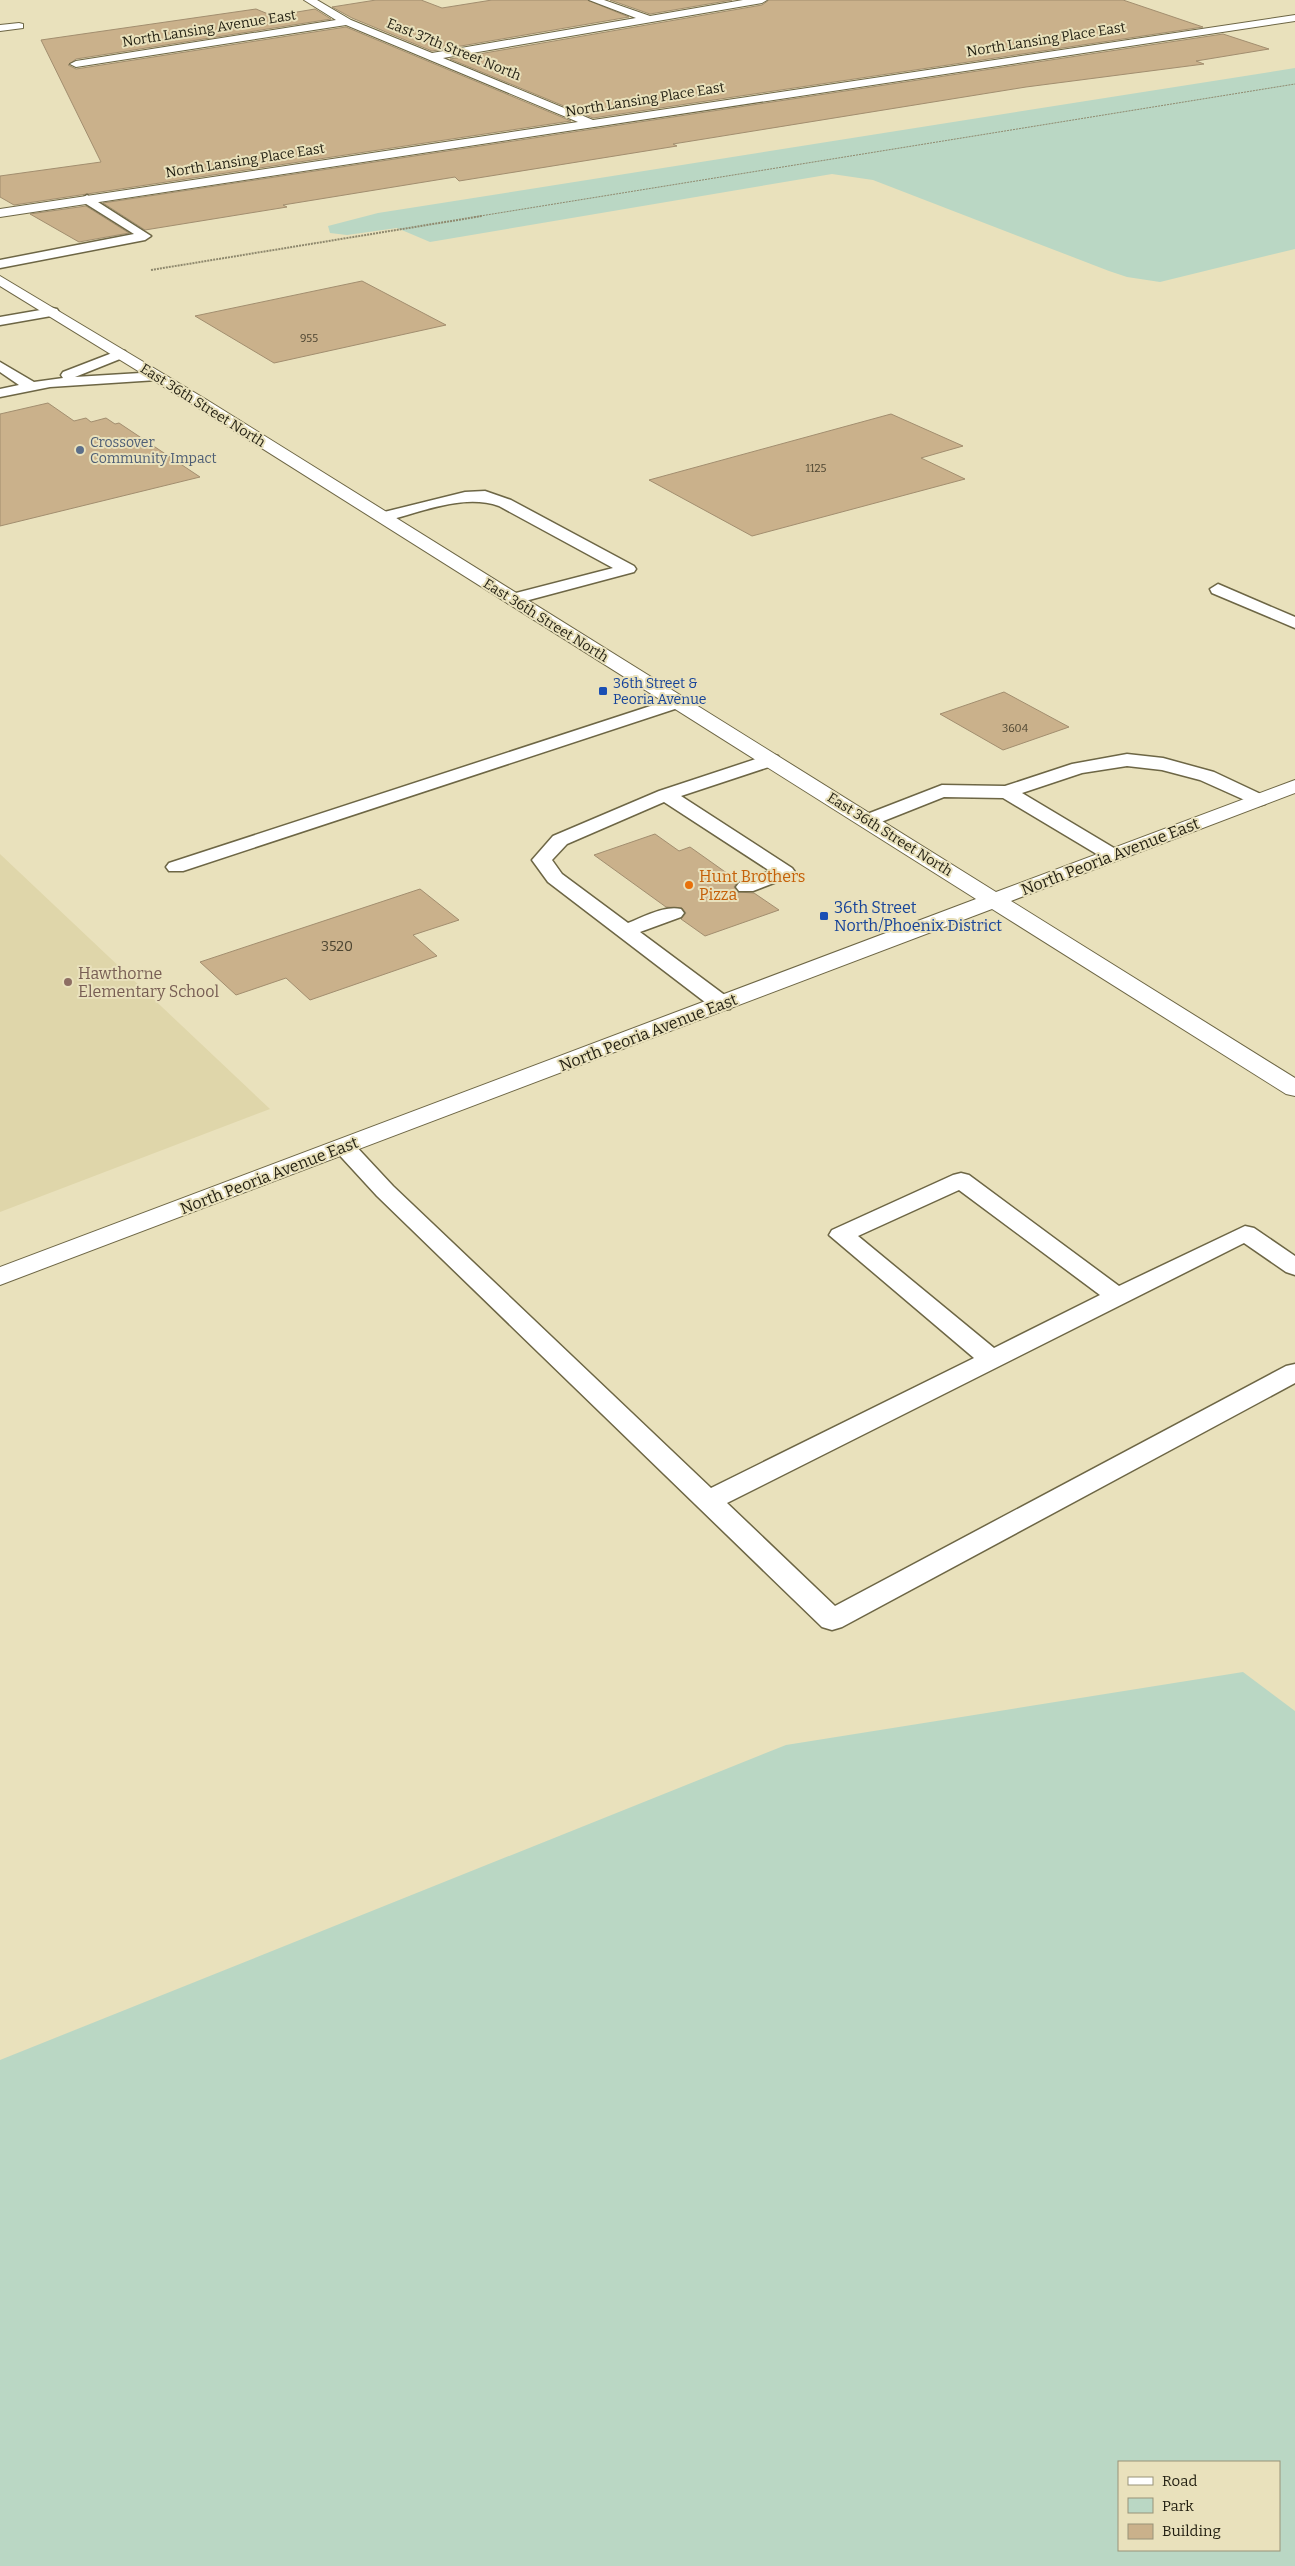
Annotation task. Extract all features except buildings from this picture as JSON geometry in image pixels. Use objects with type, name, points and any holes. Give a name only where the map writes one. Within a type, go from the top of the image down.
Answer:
[{"type":"street","name":"East 37th Street North","points":[[309,0],[347,22],[434,56],[590,123]]},
{"type":"street","points":[[594,0],[649,19]]},
{"type":"street","points":[[434,56],[762,0]]},
{"type":"street","name":"North Lansing Place East","points":[[0,213],[1295,18]]},
{"type":"street","name":"North Lansing Avenue East","points":[[76,64],[347,22]]},
{"type":"street","points":[[0,28],[19,26]]},
{"type":"street","name":"East 36th Street North","points":[[0,280],[869,820],[1295,1089]]},
{"type":"street","name":"North Peoria Avenue East","points":[[0,1277],[1295,786]]},
{"type":"lane","points":[[0,264],[145,236],[87,199]]},
{"type":"lane","points":[[0,321],[52,312]]},
{"type":"lane","points":[[50,383],[120,354]]},
{"type":"lane","points":[[0,366],[31,386]]},
{"type":"lane","points":[[0,393],[50,383],[157,376]]},
{"type":"lane","points":[[382,517],[438,502],[485,496],[505,503],[628,569],[514,599]]},
{"type":"lane","points":[[1218,589],[1295,623]]},
{"type":"lane","points":[[176,867],[678,702]]},
{"type":"lane","points":[[722,1004],[554,878],[542,860],[560,840],[666,795],[771,760]]},
{"type":"lane","points":[[869,820],[942,792],[1007,792],[1079,768],[1126,760],[1163,764],[1207,776],[1258,800]]},
{"type":"lane","points":[[1007,792],[1112,855]]},
{"type":"lane","points":[[666,795],[785,872],[746,886]]},
{"type":"lane","points":[[625,931],[674,913]]},
{"type":"lane","points":[[344,1147],[385,1191],[832,1620],[1295,1372]]},
{"type":"lane","points":[[992,1359],[841,1235],[961,1180],[1117,1296]]},
{"type":"lane","points":[[708,1501],[1245,1233],[1295,1268]]},
{"type":"path","points":[[151,270],[1295,84]]},
{"type":"shaded area","name":"Hawthorne Elementary School","points":[[0,854],[270,1109],[0,1212]]},
{"type":"green space","points":[[1295,68],[1295,249],[1160,282],[1127,277],[1109,271],[873,180],[832,174],[430,242],[397,228],[347,235],[330,233],[328,226],[378,213]]},
{"type":"green space","points":[[1243,1672],[1295,1711],[1295,2566],[0,2566],[0,2060],[786,1745]]},
{"type":"place","name":"Crossover Community Impact","points":[[80,450]]},
{"type":"place","name":"36th Street & Peoria Avenue","points":[[603,691]]},
{"type":"place","name":"Hunt Brothers Pizza","points":[[689,885]]},
{"type":"place","name":"36th Street North/Phoenix District","points":[[824,916]]},
{"type":"place","name":"Hawthorne Elementary School","points":[[68,982]]}]
